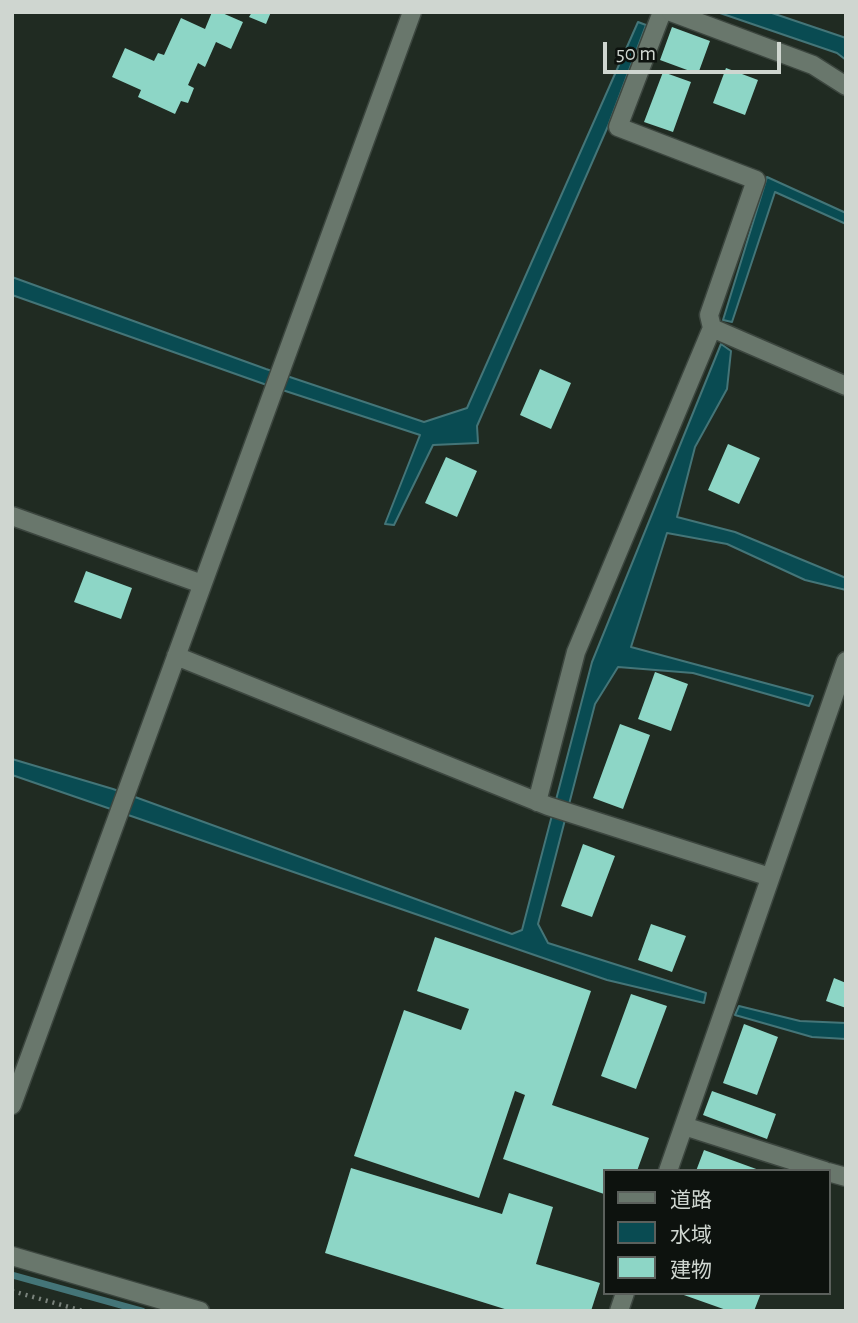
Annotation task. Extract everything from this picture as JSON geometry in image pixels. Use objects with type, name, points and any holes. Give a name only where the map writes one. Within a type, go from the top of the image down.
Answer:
[{"type":"street","points":[[12,1105],[412,12]]},
{"type":"street","points":[[542,804],[576,652],[712,328],[709,315],[757,180],[618,127],[662,12]]},
{"type":"street","points":[[671,12],[813,65],[846,86]]},
{"type":"street","points":[[712,328],[846,386]]},
{"type":"street","points":[[12,516],[202,584]]},
{"type":"street","points":[[176,656],[542,804],[770,877]]},
{"type":"street","points":[[669,1169],[846,661]]},
{"type":"street","points":[[684,1126],[821,1169]]},
{"type":"street","points":[[12,1255],[200,1311]]},
{"type":"path","points":[[12,1291],[83,1311]]},
{"type":"water","points":[[717,12],[769,12],[846,38],[846,60],[837,53]]},
{"type":"water","points":[[638,22],[646,25],[608,126],[477,426],[478,443],[433,445],[394,525],[385,524],[420,435],[264,384],[12,295],[12,277],[266,369],[424,422],[467,408]]},
{"type":"water","points":[[767,177],[846,213],[846,224],[775,192],[732,322],[723,320]]},
{"type":"water","points":[[721,344],[731,351],[727,389],[695,447],[677,517],[735,532],[846,578],[846,590],[805,580],[727,544],[667,533],[631,647],[813,696],[809,706],[693,673],[618,667],[595,704],[538,924],[548,943],[706,993],[704,1003],[607,980],[12,775],[12,759],[113,789],[512,934],[522,930],[592,662]]},
{"type":"water","points":[[739,1006],[800,1021],[846,1023],[846,1039],[812,1037],[735,1015]]},
{"type":"building","points":[[212,12],[220,12],[243,22],[231,49],[216,42],[205,67],[198,63],[188,85],[194,88],[188,103],[181,101],[175,114],[138,97],[141,90],[112,77],[125,48],[154,61],[158,53],[164,55],[181,18],[205,29]]},
{"type":"building","points":[[252,12],[271,12],[266,24],[249,17]]},
{"type":"building","points":[[672,27],[710,41],[698,74],[660,60]]},
{"type":"building","points":[[726,68],[758,80],[745,115],[713,103]]},
{"type":"building","points":[[663,72],[691,82],[673,132],[644,122]]},
{"type":"building","points":[[540,369],[571,383],[551,429],[520,415]]},
{"type":"building","points":[[728,444],[760,458],[739,504],[708,490]]},
{"type":"building","points":[[446,457],[477,471],[457,517],[425,503]]},
{"type":"building","points":[[86,571],[132,588],[121,619],[74,602]]},
{"type":"building","points":[[655,672],[688,684],[671,731],[638,719]]},
{"type":"building","points":[[620,724],[650,735],[623,809],[593,798]]},
{"type":"building","points":[[583,844],[615,856],[592,917],[561,906]]},
{"type":"building","points":[[651,924],[686,936],[672,972],[638,960]]},
{"type":"building","points":[[435,937],[591,991],[552,1105],[649,1138],[638,1169],[602,1169],[602,1193],[503,1159],[525,1095],[515,1091],[479,1198],[354,1156],[404,1010],[461,1030],[469,1009],[417,991]]},
{"type":"building","points":[[834,978],[846,983],[846,1008],[826,1001]]},
{"type":"building","points":[[631,994],[667,1006],[636,1089],[601,1076]]},
{"type":"building","points":[[744,1024],[778,1037],[757,1095],[723,1083]]},
{"type":"building","points":[[712,1091],[776,1114],[767,1139],[703,1115]]},
{"type":"building","points":[[704,1150],[756,1169],[697,1169]]},
{"type":"building","points":[[351,1168],[502,1214],[509,1193],[553,1207],[536,1264],[600,1283],[591,1311],[511,1311],[325,1253]]},
{"type":"building","points":[[684,1295],[760,1295],[754,1311],[729,1311]]},
{"type":"waterway","points":[[12,1275],[142,1311]]}]
